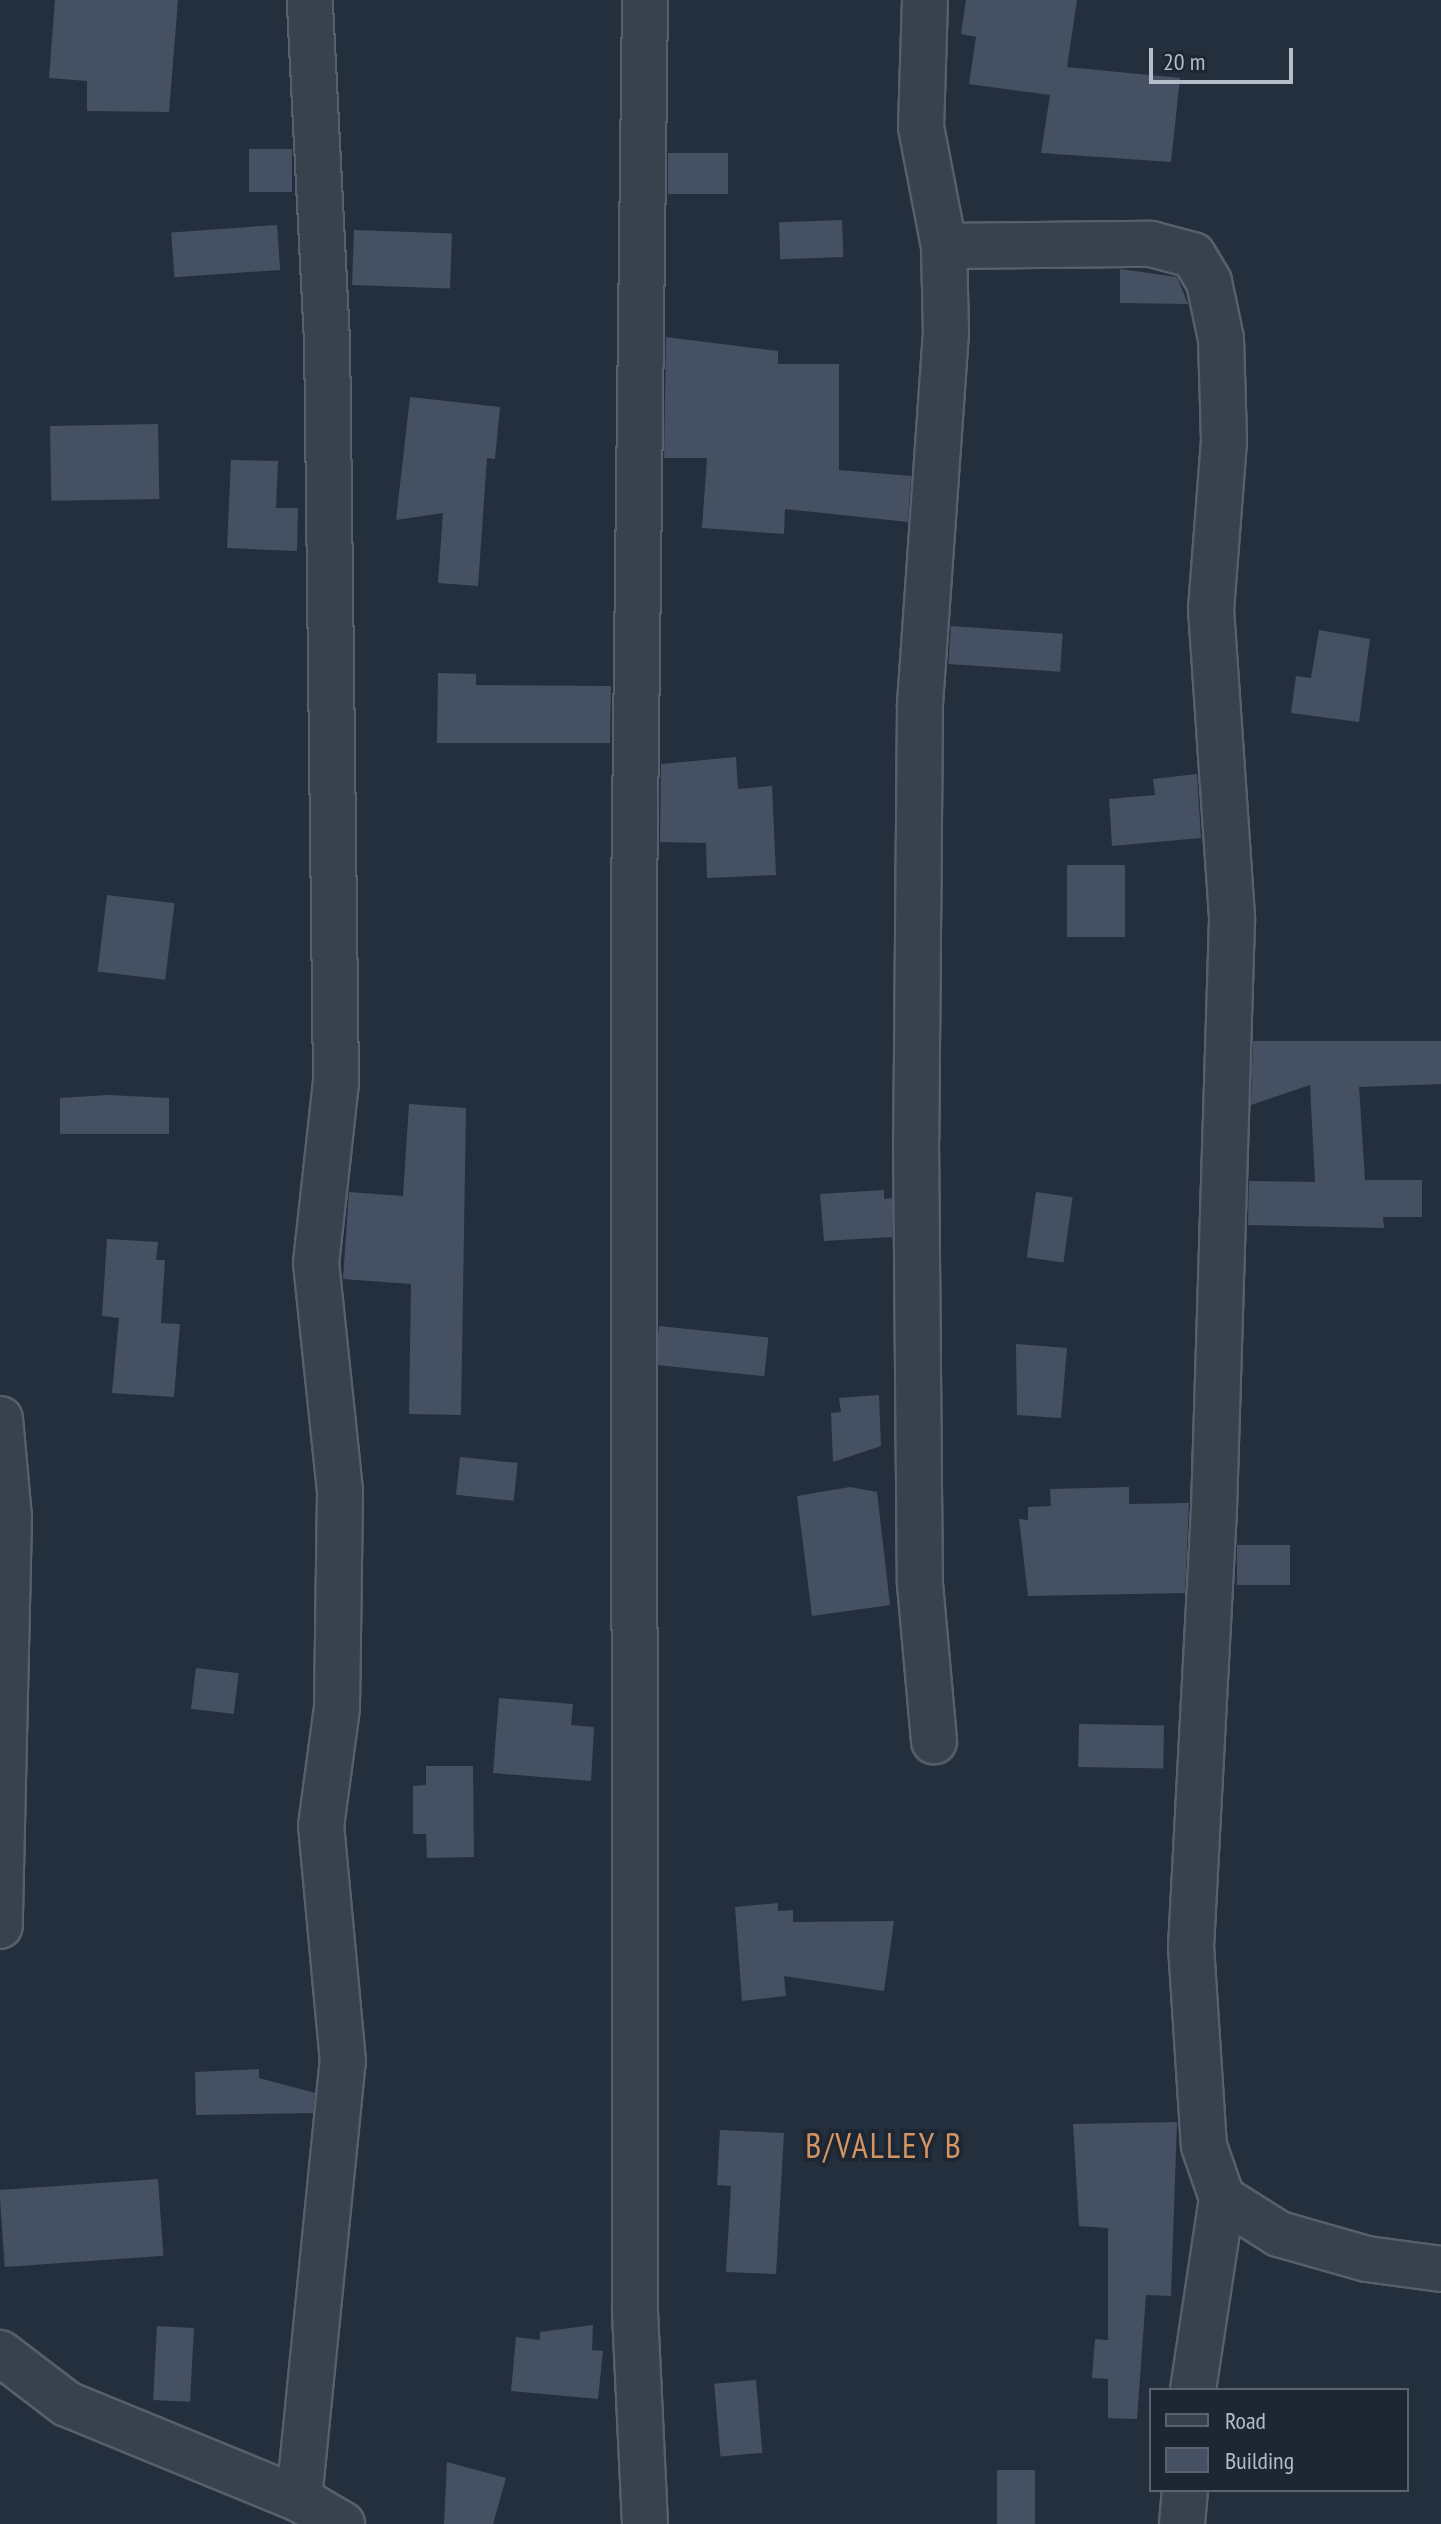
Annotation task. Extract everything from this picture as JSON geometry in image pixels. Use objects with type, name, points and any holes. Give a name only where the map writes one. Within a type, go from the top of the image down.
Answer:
[{"type":"street","points":[[299,2499],[343,2062],[321,1826],[337,1707],[340,1491],[316,1263],[336,1083],[327,341],[310,0]]},
{"type":"street","points":[[645,0],[634,895],[635,2312],[645,2524]]},
{"type":"street","points":[[925,0],[921,127],[944,246],[946,332],[920,707],[916,1140],[920,1584],[934,1741]]},
{"type":"street","points":[[944,246],[1151,244],[1193,255],[1209,282],[1221,339],[1224,441],[1211,609],[1232,920],[1214,1509],[1191,1946],[1204,2146],[1222,2198],[1193,2388]]},
{"type":"street","points":[[0,1419],[9,1517],[0,1926]]},
{"type":"street","points":[[1222,2198],[1279,2234],[1367,2259],[1441,2269]]},
{"type":"street","points":[[0,2353],[67,2404],[299,2499],[342,2524]]},
{"type":"street","points":[[1182,2524],[1185,2492]]},
{"type":"building","points":[[55,0],[178,0],[169,112],[87,111],[87,81],[49,78]]},
{"type":"building","points":[[966,0],[1077,0],[1067,67],[1180,78],[1171,162],[1041,153],[1050,95],[969,84],[976,37],[961,34]]},
{"type":"building","points":[[249,149],[292,149],[292,192],[249,192]]},
{"type":"building","points":[[668,153],[728,153],[728,194],[668,194]]},
{"type":"building","points":[[842,220],[843,257],[780,259],[779,222]]},
{"type":"building","points":[[277,225],[280,270],[174,277],[171,232]]},
{"type":"building","points":[[354,230],[452,233],[450,288],[352,285]]},
{"type":"building","points":[[1120,269],[1177,277],[1188,304],[1120,303]]},
{"type":"building","points":[[666,337],[778,351],[778,364],[839,364],[839,470],[911,476],[908,522],[785,509],[784,534],[702,528],[707,458],[664,458]]},
{"type":"building","points":[[410,397],[500,407],[495,459],[487,458],[478,586],[438,583],[443,513],[396,520]]},
{"type":"building","points":[[158,424],[159,499],[51,501],[50,426]]},
{"type":"building","points":[[231,460],[278,461],[276,508],[298,508],[297,551],[227,548]]},
{"type":"building","points":[[951,626],[1063,634],[1060,672],[948,664]]},
{"type":"building","points":[[1319,630],[1370,639],[1359,722],[1291,713],[1296,676],[1311,678]]},
{"type":"building","points":[[438,673],[476,674],[476,685],[611,686],[610,743],[437,743]]},
{"type":"building","points":[[736,757],[738,789],[772,786],[776,875],[707,878],[706,843],[660,842],[661,764]]},
{"type":"building","points":[[1197,774],[1201,838],[1112,846],[1109,799],[1155,795],[1153,779]]},
{"type":"building","points":[[1067,865],[1125,865],[1125,937],[1067,937]]},
{"type":"building","points":[[107,895],[174,903],[165,980],[98,971]]},
{"type":"building","points":[[1253,1041],[1441,1041],[1441,1084],[1359,1087],[1365,1180],[1422,1180],[1422,1217],[1383,1217],[1384,1228],[1248,1225],[1249,1181],[1315,1182],[1310,1085],[1251,1105]]},
{"type":"building","points":[[109,1095],[169,1098],[169,1134],[60,1134],[60,1098]]},
{"type":"building","points":[[409,1104],[466,1108],[461,1415],[409,1414],[411,1284],[343,1279],[349,1192],[403,1196]]},
{"type":"building","points":[[884,1190],[884,1199],[892,1198],[892,1237],[824,1241],[820,1194]]},
{"type":"building","points":[[1036,1192],[1073,1197],[1063,1263],[1027,1257]]},
{"type":"building","points":[[107,1239],[158,1242],[156,1260],[165,1260],[161,1323],[180,1324],[174,1397],[112,1393],[119,1318],[102,1316]]},
{"type":"building","points":[[659,1326],[768,1337],[764,1376],[655,1365]]},
{"type":"building","points":[[1016,1344],[1067,1348],[1061,1418],[1017,1415]]},
{"type":"building","points":[[879,1395],[881,1446],[833,1462],[831,1413],[841,1412],[839,1398]]},
{"type":"building","points":[[460,1457],[518,1463],[514,1501],[456,1495]]},
{"type":"building","points":[[850,1487],[877,1492],[890,1605],[812,1616],[797,1496]]},
{"type":"building","points":[[1129,1487],[1129,1504],[1189,1503],[1185,1593],[1028,1596],[1019,1519],[1028,1520],[1028,1507],[1051,1506],[1050,1489]]},
{"type":"building","points":[[1237,1545],[1290,1545],[1290,1585],[1237,1585]]},
{"type":"building","points":[[196,1668],[239,1673],[234,1714],[191,1709]]},
{"type":"building","points":[[499,1698],[573,1704],[571,1725],[594,1727],[591,1781],[493,1773]]},
{"type":"building","points":[[1079,1724],[1164,1725],[1163,1768],[1078,1767]]},
{"type":"building","points":[[426,1766],[473,1766],[474,1857],[427,1858],[426,1834],[413,1834],[413,1786],[426,1785]]},
{"type":"building","points":[[778,1903],[778,1911],[793,1910],[793,1922],[894,1921],[884,1991],[784,1976],[786,1996],[742,2001],[735,1907]]},
{"type":"building","points":[[259,2069],[259,2078],[315,2093],[313,2113],[196,2115],[195,2072]]},
{"type":"building","points":[[1177,2122],[1171,2296],[1146,2295],[1137,2419],[1108,2418],[1108,2379],[1092,2378],[1095,2339],[1108,2340],[1108,2228],[1079,2226],[1073,2124]]},
{"type":"building","points":[[720,2130],[784,2133],[776,2274],[726,2272],[731,2186],[717,2185]]},
{"type":"building","points":[[158,2179],[163,2256],[5,2267],[0,2190]]},
{"type":"building","points":[[593,2325],[592,2350],[603,2351],[598,2399],[511,2391],[516,2337],[540,2340],[540,2332]]},
{"type":"building","points":[[157,2326],[194,2328],[190,2402],[153,2400]]},
{"type":"building","points":[[756,2380],[762,2453],[721,2456],[714,2384]]},
{"type":"building","points":[[447,2462],[506,2478],[493,2524],[444,2524]]},
{"type":"building","points":[[997,2470],[1035,2470],[1035,2524],[997,2524]]},
{"type":"district","name":"B/VALLEY B","points":[[884,2146]]}]
